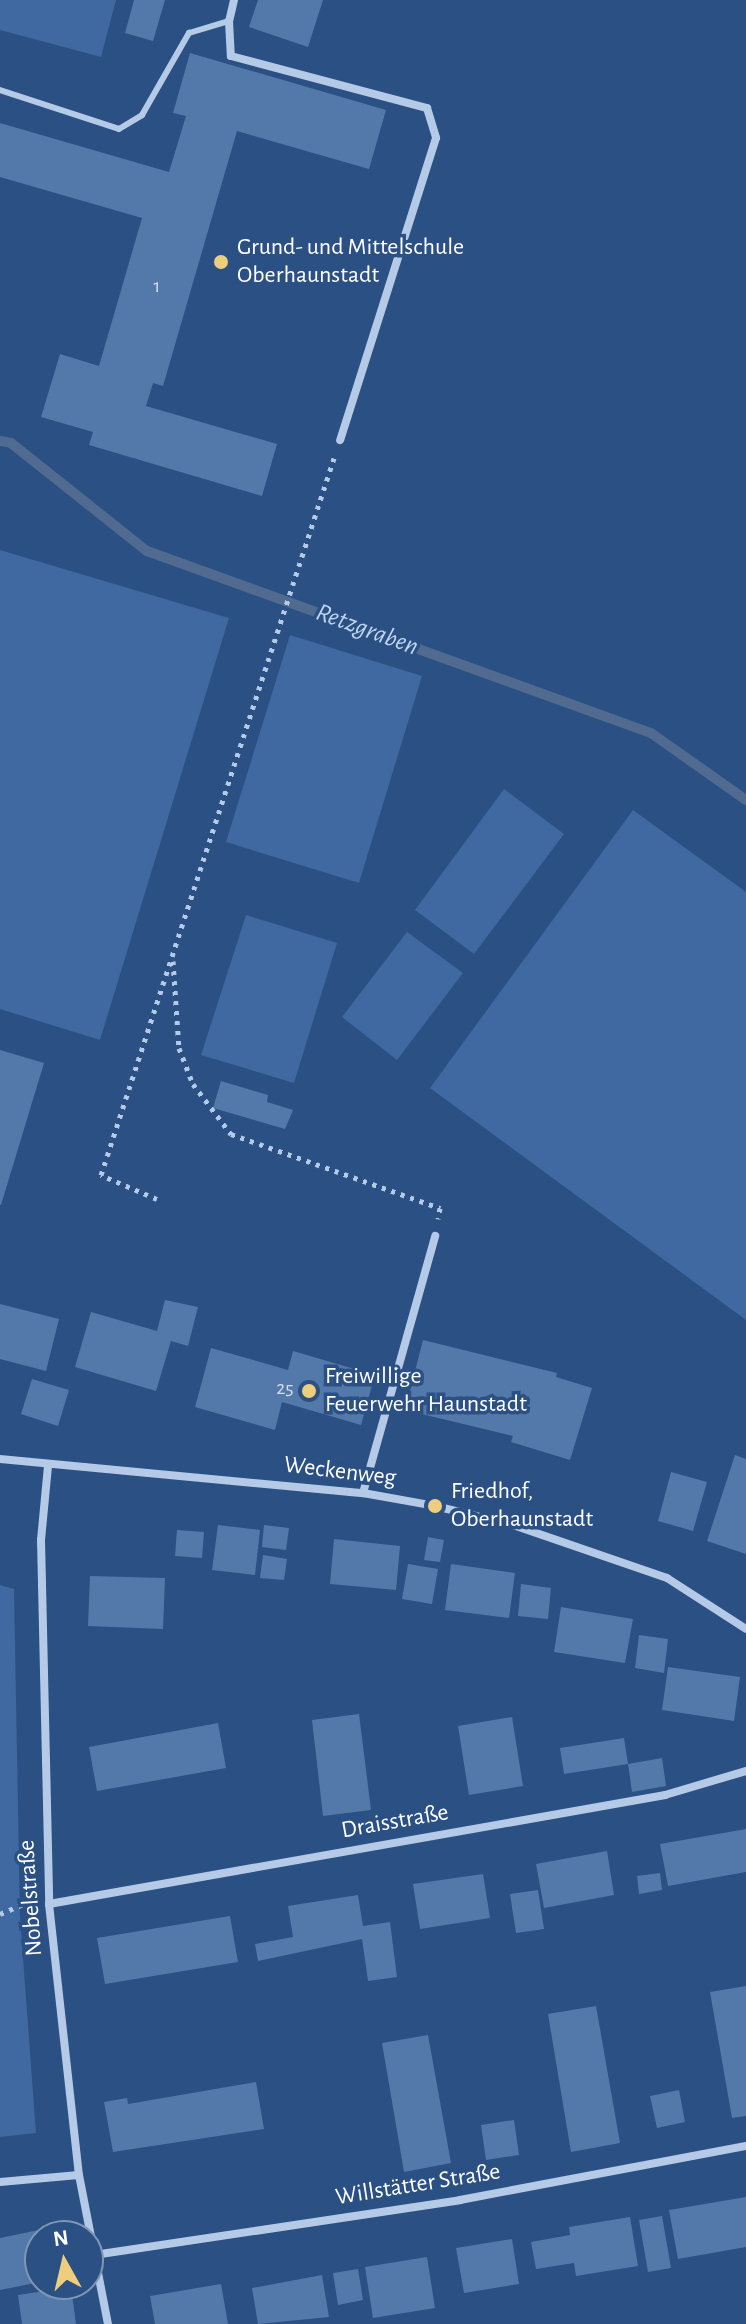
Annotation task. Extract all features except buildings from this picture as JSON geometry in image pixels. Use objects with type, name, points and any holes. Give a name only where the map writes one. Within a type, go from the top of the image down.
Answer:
[{"type":"street","points":[[234,0],[229,21],[231,56],[427,108],[436,138],[340,440]]},
{"type":"street","points":[[363,1493],[435,1236]]},
{"type":"street","name":"Weckenweg","points":[[0,1459],[48,1466],[363,1493],[513,1525],[653,1573],[746,1629]]},
{"type":"street","name":"Nobelstraße","points":[[48,1466],[41,1540],[49,1904],[79,2175],[87,2220]]},
{"type":"street","name":"Draisstraße","points":[[49,1904],[665,1795],[746,1771]]},
{"type":"street","name":"Willstätter Straße","points":[[104,2253],[460,2200],[746,2146]]},
{"type":"street","points":[[0,2182],[79,2175]]},
{"type":"street","name":"Nobelstraße","points":[[103,2300],[108,2324]]},
{"type":"lane","points":[[0,90],[119,129],[142,115],[189,33],[229,21]]},
{"type":"path","points":[[157,1199],[101,1175],[340,440]]},
{"type":"path","points":[[173,954],[179,1048],[193,1084],[231,1134],[440,1208],[435,1236]]},
{"type":"path","points":[[0,1914],[26,1901],[49,1904]]},
{"type":"shaded area","points":[[0,0],[116,0],[101,57],[0,30]]},
{"type":"shaded area","points":[[0,550],[229,618],[100,1040],[0,1009]]},
{"type":"shaded area","points":[[290,635],[422,676],[359,883],[226,842]]},
{"type":"shaded area","points":[[504,789],[564,834],[474,954],[415,910]]},
{"type":"shaded area","points":[[633,810],[746,892],[746,1320],[430,1088]]},
{"type":"shaded area","points":[[246,915],[337,943],[294,1083],[201,1055]]},
{"type":"shaded area","points":[[407,932],[463,973],[397,1060],[342,1017]]},
{"type":"shaded area","points":[[0,1585],[14,1589],[20,1917],[36,2133],[0,2137]]},
{"type":"waterway","name":"Retzgraben","points":[[0,441],[11,443],[147,551],[651,733],[746,800]]},
{"type":"place","name":"Grund- und Mittelschule Oberhaunstadt","points":[[221,262]]},
{"type":"place","name":"Freiwillige Feuerwehr Haunstadt","points":[[309,1391]]},
{"type":"place","name":"Friedhof, Oberhaunstadt","points":[[435,1506]]}]
